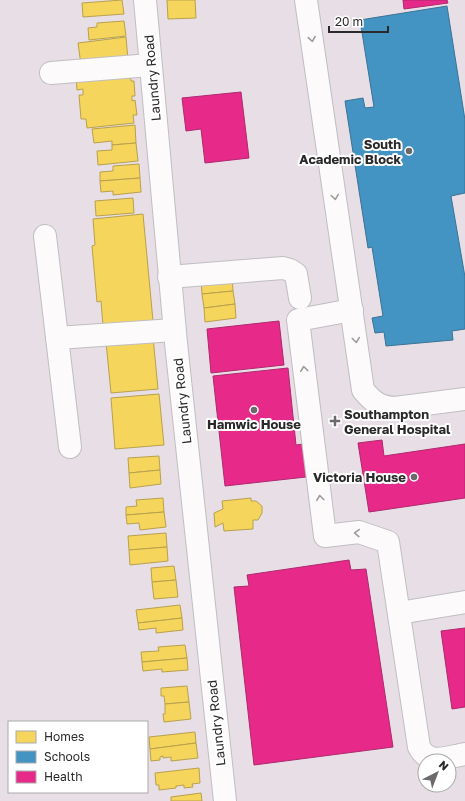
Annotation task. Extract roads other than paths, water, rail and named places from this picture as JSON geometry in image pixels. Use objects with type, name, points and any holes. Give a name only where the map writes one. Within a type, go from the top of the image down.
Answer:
[{"type":"street","name":"Laundry Road","points":[[145,0],[174,330],[225,801]]},
{"type":"street","points":[[306,0],[363,390],[372,400],[384,407],[395,408],[465,399]]},
{"type":"street","points":[[51,73],[150,65]]},
{"type":"street","points":[[45,236],[70,447]]},
{"type":"street","points":[[170,277],[283,268],[296,274],[300,298]]},
{"type":"street","points":[[352,310],[298,320],[325,536],[359,532],[388,542],[420,747],[423,754],[428,758],[436,759],[465,754]]},
{"type":"street","points":[[57,338],[174,330]]},
{"type":"street","points":[[399,613],[465,602]]},
{"type":"place","name":"South Academic Block","points":[[409,151]]},
{"type":"place","name":"Hamwic House","points":[[254,410]]},
{"type":"place","name":"Southampton General Hospital","points":[[335,421]]},
{"type":"place","name":"Victoria House","points":[[414,477]]}]
